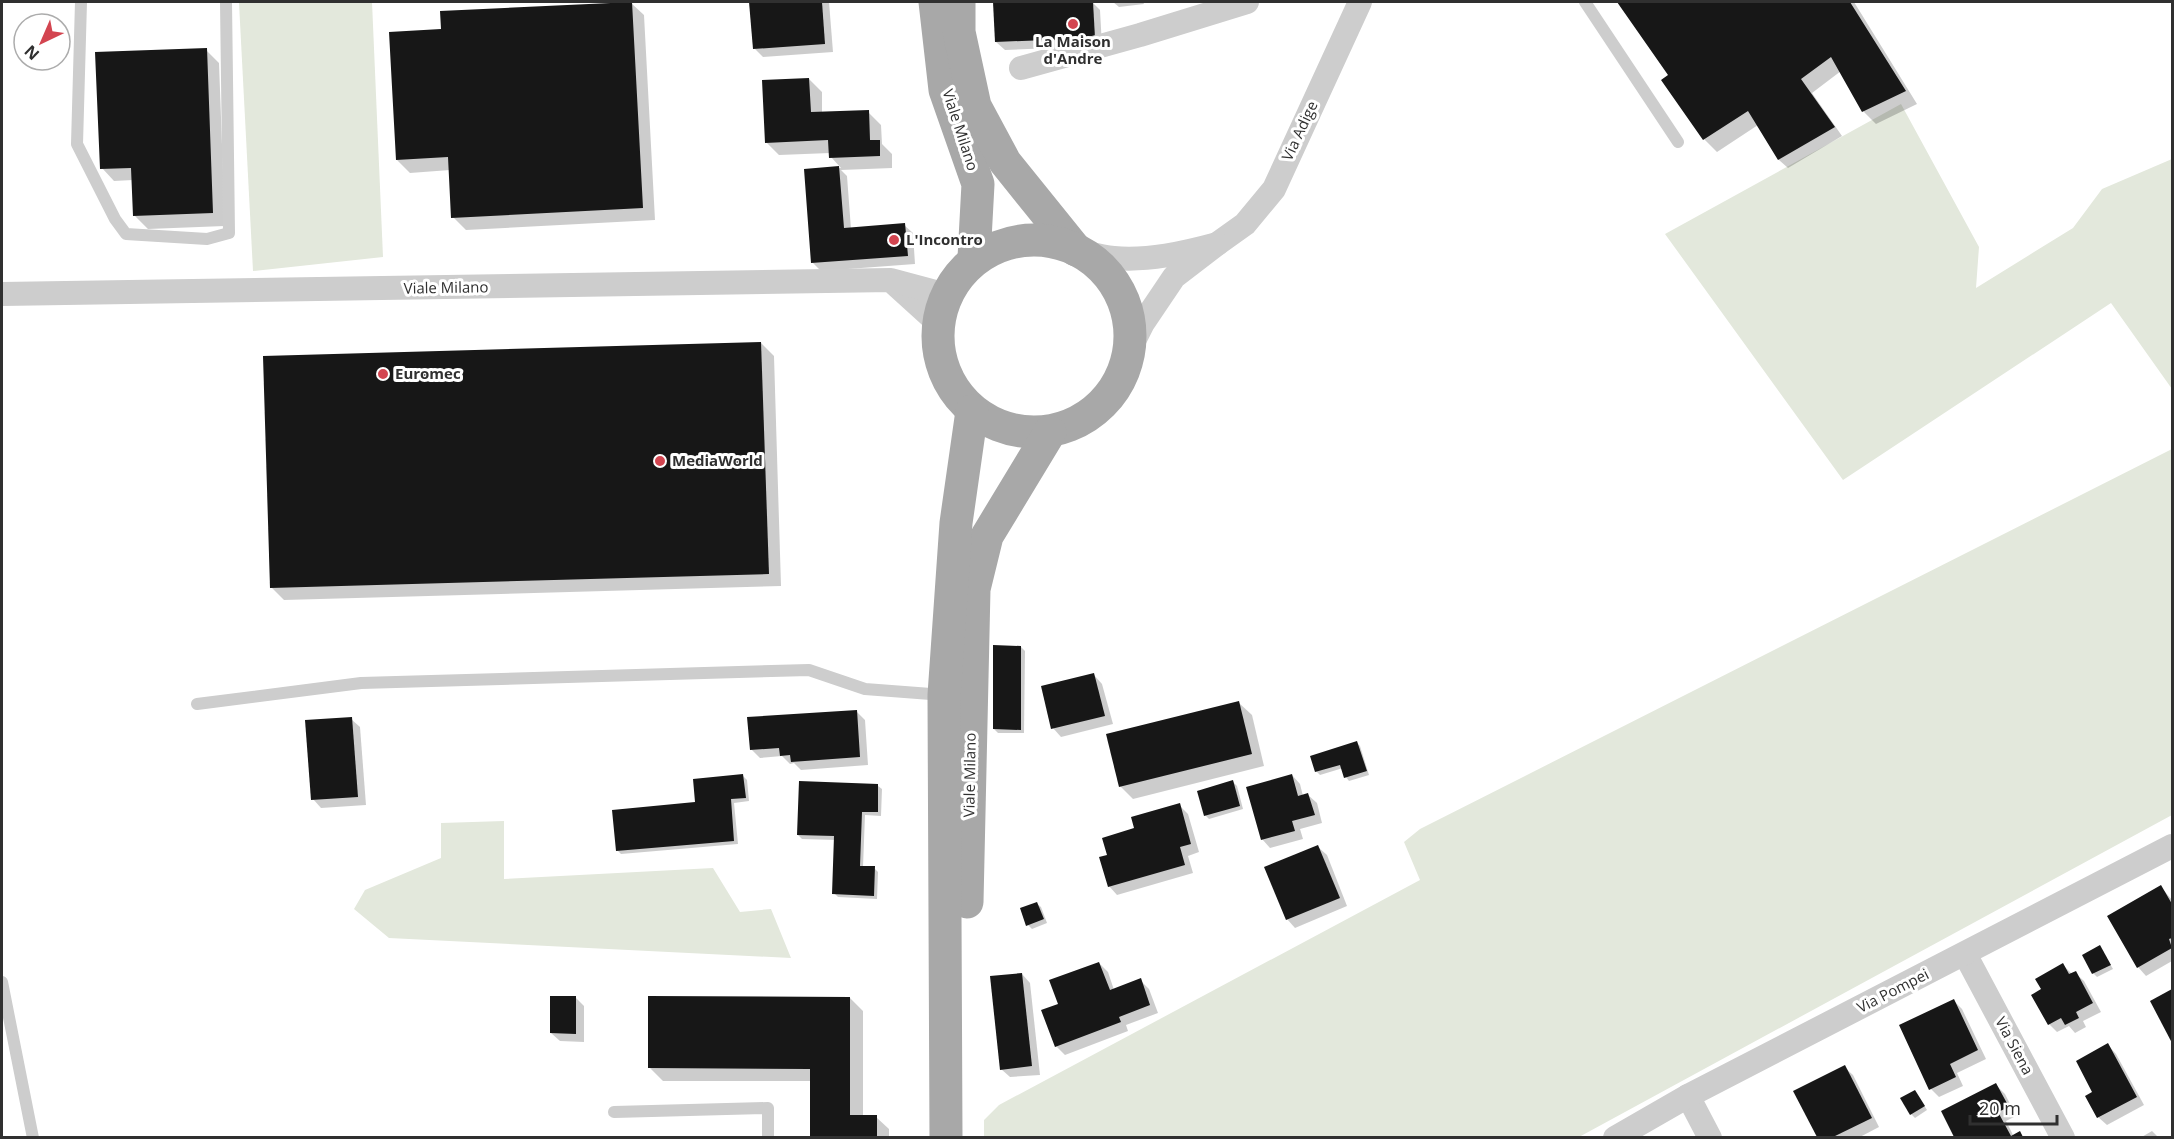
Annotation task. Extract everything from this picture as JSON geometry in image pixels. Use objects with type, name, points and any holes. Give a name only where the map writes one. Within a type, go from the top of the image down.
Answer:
[{"type":"main road","name":"Viale Milano","points":[[935,2],[945,90],[978,184],[974,258]]},
{"type":"main road","name":"Viale Milano","points":[[959,2],[959,32],[975,106],[1005,162],[1076,250]]},
{"type":"main road","points":[[1026,239],[1076,250],[1101,268],[1119,292],[1129,321],[1129,351],[1121,380],[1103,405],[1078,422],[1050,432],[1022,433],[996,425],[972,411],[951,386],[939,356],[942,309],[961,273],[974,258],[1026,239]]},
{"type":"main road","name":"Viale Milano","points":[[946,1137],[944,695],[956,523],[972,411]]},
{"type":"main road","name":"Viale Milano","points":[[965,1137],[966,954],[974,589],[987,536],[1050,432]]},
{"type":"street","points":[[1021,68],[1247,2]]},
{"type":"street","name":"Via Adige","points":[[1129,351],[1143,323],[1174,277],[1245,224],[1274,189],[1360,2]]},
{"type":"street","name":"Via Adige","points":[[1076,250],[1114,258],[1148,257],[1187,252],[1217,244]]},
{"type":"street","name":"Viale Milano","points":[[2,294],[891,280],[942,309]]},
{"type":"street","name":"Via Pompei","points":[[1615,1137],[1688,1096],[2172,846]]},
{"type":"street","name":"Via Siena","points":[[1965,954],[2063,1137]]},
{"type":"street","points":[[1688,1096],[1710,1137]]},
{"type":"lane","points":[[81,2],[77,144],[115,219],[126,234],[207,239],[229,233],[226,2]]},
{"type":"lane","points":[[1585,2],[1678,142]]},
{"type":"lane","points":[[197,704],[361,683],[809,670],[865,689],[944,695]]},
{"type":"lane","points":[[2,982],[33,1137]]},
{"type":"lane","points":[[614,1112],[768,1108],[768,1137]]},
{"type":"shaded area","points":[[372,2],[383,257],[253,271],[239,3]]},
{"type":"shaded area","points":[[1901,104],[1979,247],[1976,288],[2073,228],[2102,189],[2172,159],[2172,389],[2111,303],[1843,480],[1665,234]]},
{"type":"shaded area","points":[[2172,449],[2172,815],[1579,1137],[984,1137],[984,1120],[999,1105],[1420,880],[1404,842],[1420,829]]},
{"type":"shaded area","points":[[504,821],[504,879],[713,868],[740,912],[771,909],[791,958],[389,938],[354,909],[365,890],[441,858],[441,823]]},
{"type":"building","points":[[632,2],[643,208],[451,218],[448,157],[396,160],[389,32],[441,29],[440,11]]},
{"type":"building","points":[[749,2],[822,2],[825,44],[753,49]]},
{"type":"building","points":[[993,2],[1093,2],[1095,38],[995,42]]},
{"type":"building","points":[[1617,2],[1850,2],[1906,91],[1862,112],[1831,57],[1801,79],[1835,127],[1778,160],[1748,111],[1703,140],[1661,80],[1668,75]]},
{"type":"building","points":[[207,48],[213,213],[133,216],[131,168],[100,169],[95,52]]},
{"type":"building","points":[[809,78],[811,112],[869,110],[870,140],[880,140],[880,156],[829,158],[828,140],[765,143],[762,80]]},
{"type":"building","points":[[839,166],[844,228],[905,223],[908,256],[811,263],[804,169]]},
{"type":"building","points":[[761,342],[769,574],[270,588],[263,356]]},
{"type":"building","points":[[993,645],[1021,646],[1021,730],[993,729]]},
{"type":"building","points":[[1094,673],[1105,716],[1051,729],[1041,686]]},
{"type":"building","points":[[1239,701],[1252,754],[1119,787],[1106,734]]},
{"type":"building","points":[[857,710],[860,757],[791,762],[790,755],[780,756],[779,748],[750,750],[747,717]]},
{"type":"building","points":[[352,717],[358,797],[311,800],[305,720]]},
{"type":"building","points":[[1357,741],[1367,771],[1344,778],[1340,765],[1315,772],[1310,756]]},
{"type":"building","points":[[743,774],[746,798],[731,799],[734,841],[616,851],[612,810],[695,802],[693,779]]},
{"type":"building","points":[[1292,774],[1298,796],[1308,793],[1315,815],[1292,821],[1295,831],[1261,840],[1246,787]]},
{"type":"building","points":[[1233,780],[1240,806],[1204,816],[1197,791]]},
{"type":"building","points":[[799,781],[878,784],[878,812],[862,812],[860,866],[875,866],[874,896],[832,894],[834,836],[797,835]]},
{"type":"building","points":[[1180,803],[1191,844],[1180,847],[1185,865],[1108,887],[1099,857],[1107,855],[1102,838],[1134,828],[1131,817]]},
{"type":"building","points":[[1318,845],[1340,898],[1286,920],[1264,867]]},
{"type":"building","points":[[2161,885],[2172,904],[2172,938],[2169,939],[2172,948],[2137,968],[2107,916]]},
{"type":"building","points":[[1037,902],[1044,919],[1026,926],[1020,908]]},
{"type":"building","points":[[2100,945],[2111,965],[2092,974],[2082,955]]},
{"type":"building","points":[[1099,962],[1110,990],[1141,978],[1150,1005],[1119,1017],[1121,1022],[1055,1047],[1041,1010],[1058,1004],[1049,980]]},
{"type":"building","points":[[2063,963],[2069,974],[2076,971],[2093,1003],[2076,1012],[2079,1018],[2065,1025],[2061,1018],[2048,1025],[2031,995],[2041,989],[2035,979]]},
{"type":"building","points":[[1022,973],[1032,1066],[1000,1070],[990,976]]},
{"type":"building","points":[[2172,989],[2172,1043],[2150,1001]]},
{"type":"building","points":[[550,996],[576,996],[576,1034],[550,1033]]},
{"type":"building","points":[[648,996],[850,997],[850,1115],[877,1115],[877,1137],[810,1137],[810,1069],[648,1068]]},
{"type":"building","points":[[1954,999],[1978,1050],[1950,1064],[1956,1077],[1929,1090],[1899,1025]]},
{"type":"building","points":[[2108,1043],[2137,1097],[2097,1118],[2085,1096],[2092,1092],[2076,1061]]},
{"type":"building","points":[[1845,1065],[1872,1118],[1833,1137],[1817,1137],[1793,1091]]},
{"type":"building","points":[[1996,1083],[2009,1107],[1998,1112],[2011,1136],[2020,1131],[2023,1137],[1954,1137],[1941,1111]]},
{"type":"building","points":[[1915,1090],[1925,1106],[1910,1115],[1900,1098]]},
{"type":"place","name":"La Maison d'Andre","points":[[1073,24]]},
{"type":"place","name":"L'Incontro","points":[[894,240]]},
{"type":"place","name":"Euromec","points":[[383,374]]},
{"type":"place","name":"MediaWorld","points":[[660,461]]}]
